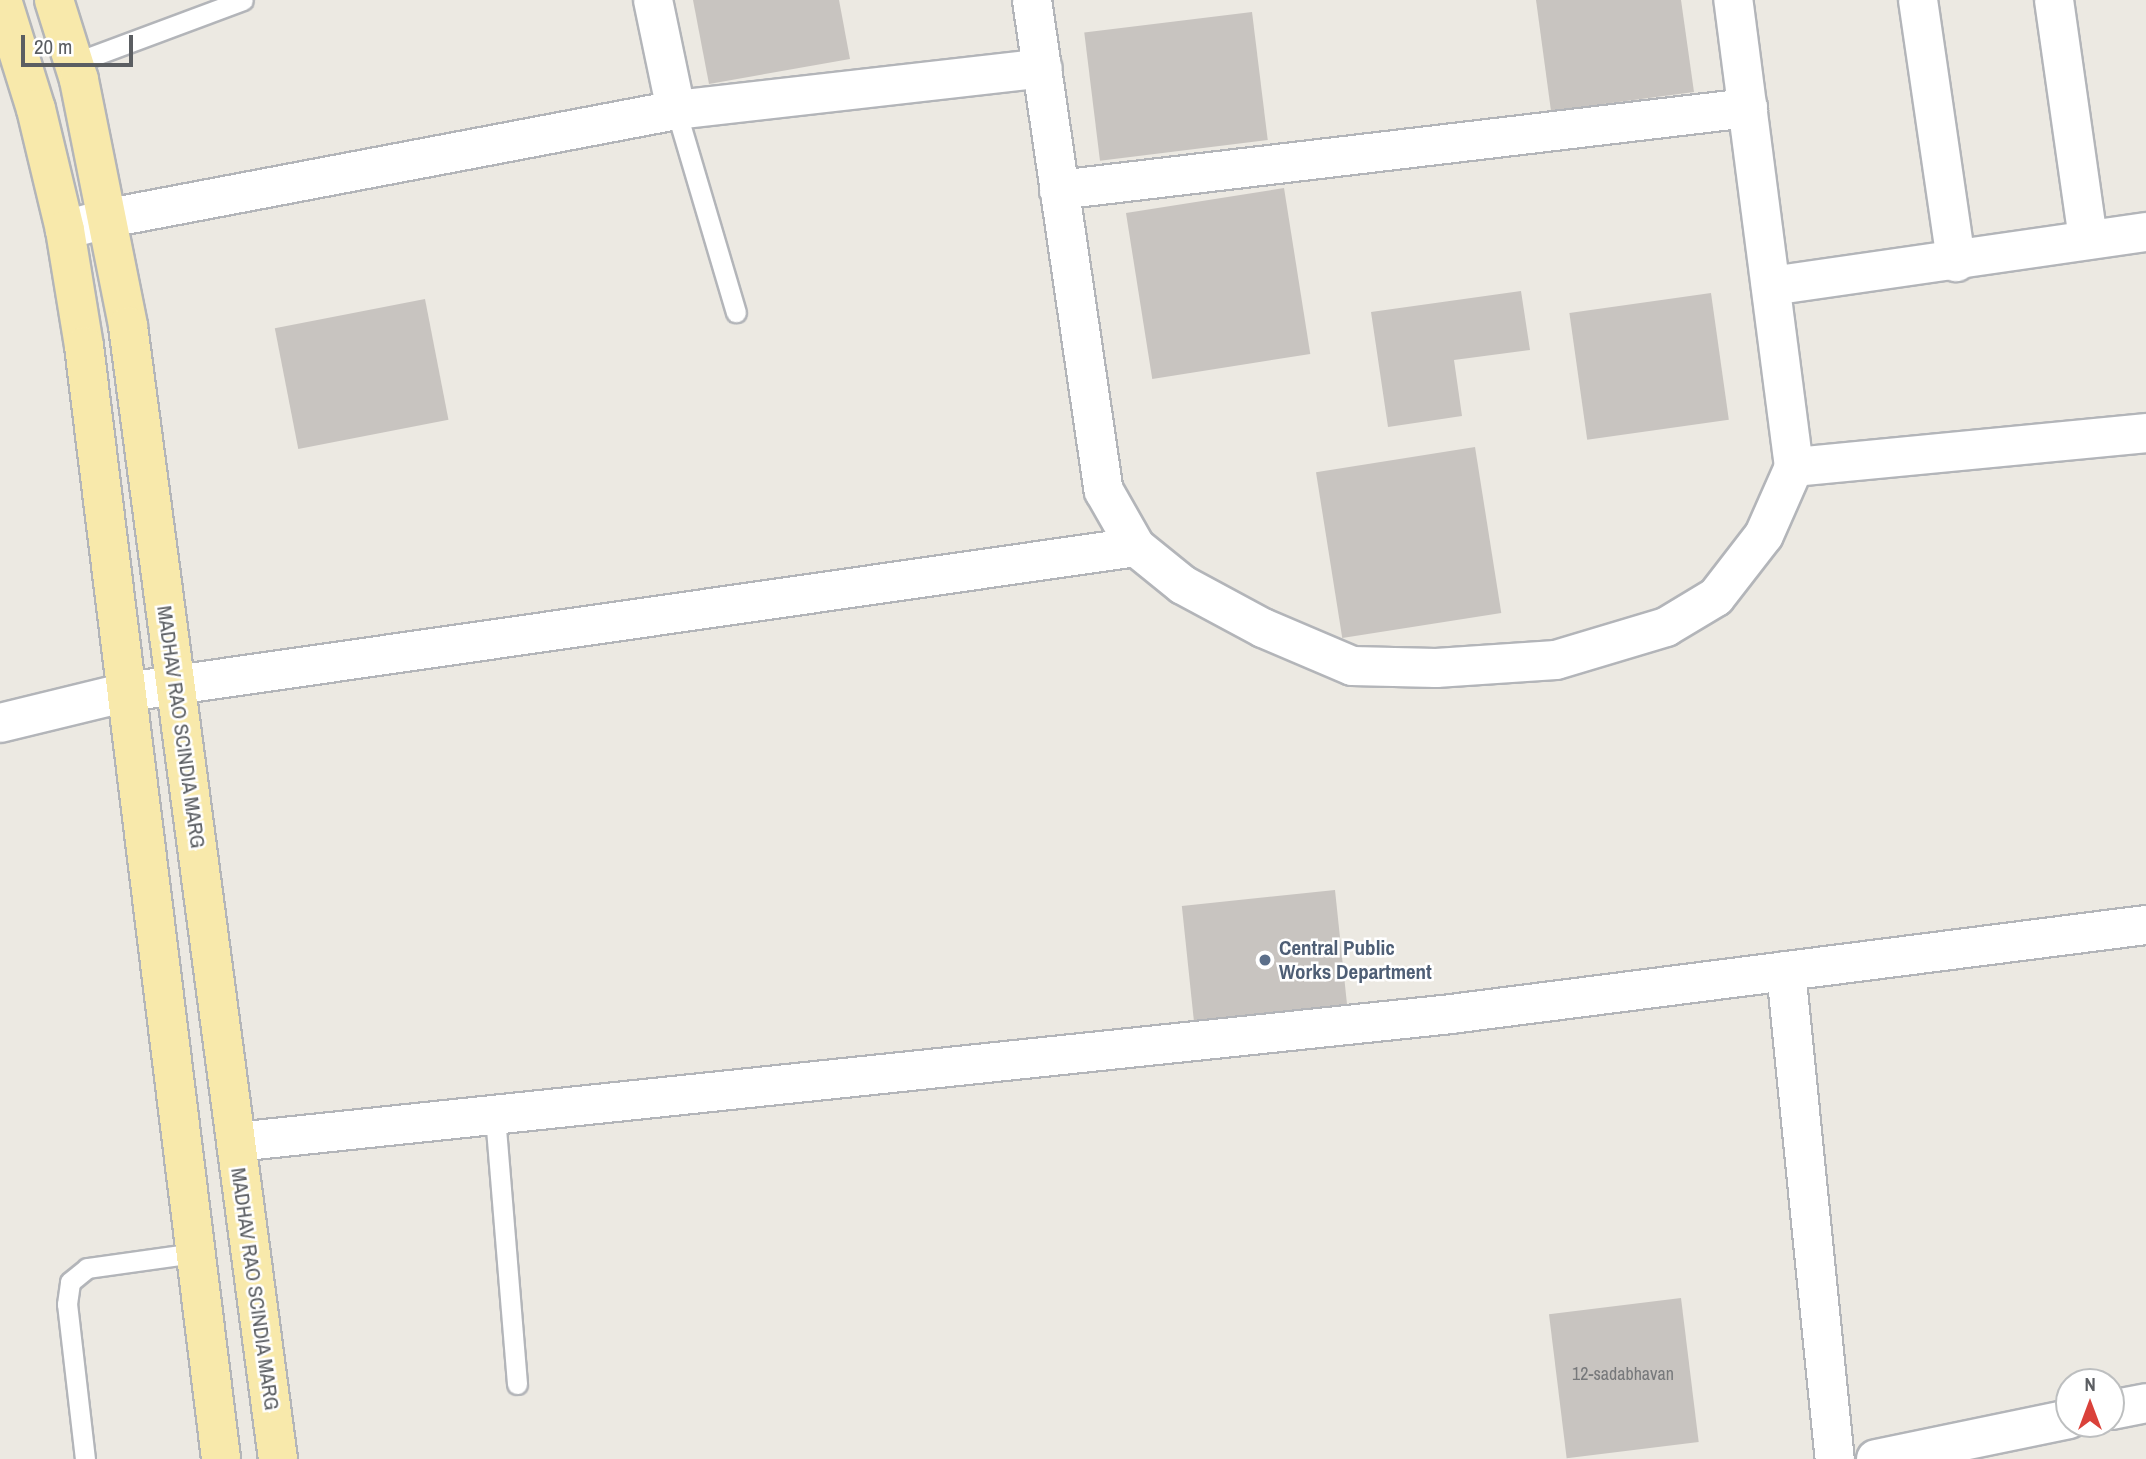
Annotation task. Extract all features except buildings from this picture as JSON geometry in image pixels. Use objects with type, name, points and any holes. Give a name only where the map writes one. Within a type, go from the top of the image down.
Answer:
[{"type":"main road","points":[[2,0],[36,109],[65,230],[84,346],[221,1459]]},
{"type":"main road","name":"MADHAV RAO SCINDIA MARG","points":[[54,0],[74,63],[109,218],[176,686],[278,1459]]},
{"type":"street","points":[[653,0],[676,110]]},
{"type":"street","points":[[1032,0],[1104,491],[1136,547],[1183,585],[1263,628],[1352,666],[1436,668],[1556,660],[1666,627],[1716,597],[1764,535],[1794,467],[1734,0]]},
{"type":"street","points":[[1918,0],[1956,262]]},
{"type":"street","points":[[2054,0],[2088,240]]},
{"type":"street","points":[[65,230],[109,218],[676,110],[1042,68]]},
{"type":"street","points":[[1059,190],[1748,108]]},
{"type":"street","points":[[1770,286],[1956,262],[2146,232]]},
{"type":"street","points":[[1794,467],[2146,433]]},
{"type":"street","points":[[0,723],[127,692],[1136,547]]},
{"type":"street","points":[[236,1142],[1451,1014],[2146,925]]},
{"type":"street","points":[[1786,971],[1835,1459]]},
{"type":"street","points":[[2125,1407],[2146,1403]]},
{"type":"street","points":[[1876,1459],[2055,1422]]},
{"type":"lane","points":[[74,63],[198,7],[243,0]]},
{"type":"lane","points":[[676,110],[736,312]]},
{"type":"lane","points":[[495,1115],[517,1384]]},
{"type":"lane","points":[[85,1459],[67,1304],[70,1282],[87,1268],[195,1253]]},
{"type":"place","name":"Central Public Works Department","points":[[1265,960]]}]
